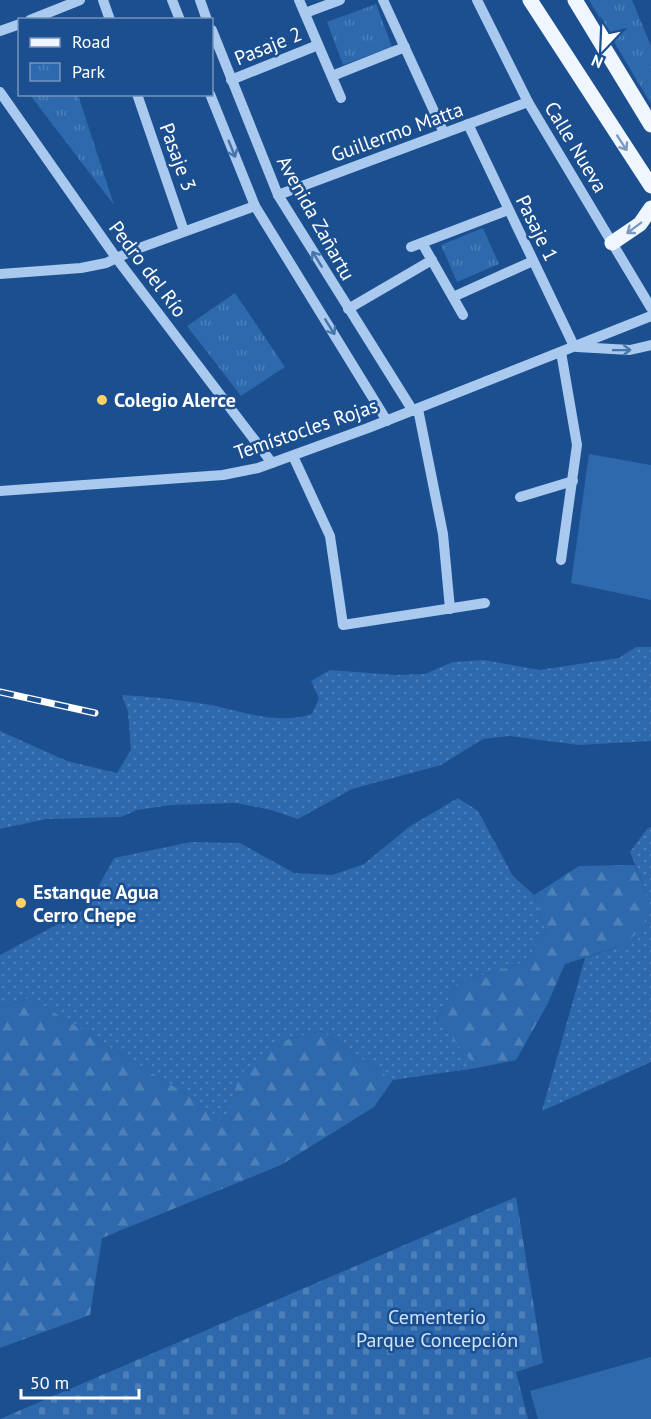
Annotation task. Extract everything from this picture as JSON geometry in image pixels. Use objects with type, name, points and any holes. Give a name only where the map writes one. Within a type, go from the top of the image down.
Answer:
[{"type":"main road","points":[[530,0],[651,186]]},
{"type":"main road","points":[[575,0],[651,125]]},
{"type":"main road","points":[[612,243],[640,225],[651,208]]},
{"type":"street","points":[[35,18],[80,0]]},
{"type":"street","points":[[103,0],[109,18]]},
{"type":"street","points":[[172,0],[179,18]]},
{"type":"street","points":[[200,0],[206,18]]},
{"type":"street","points":[[299,0],[341,98]]},
{"type":"street","points":[[304,13],[340,0]]},
{"type":"street","points":[[383,0],[444,133]]},
{"type":"street","name":"Calle Nueva","points":[[477,0],[528,102],[651,308]]},
{"type":"street","points":[[0,31],[18,25]]},
{"type":"street","name":"Avenida Zañartu","points":[[213,33],[278,195],[348,309],[415,410]]},
{"type":"street","name":"Pasaje 2","points":[[231,80],[318,45]]},
{"type":"street","points":[[332,76],[405,47]]},
{"type":"street","name":"Pedro del Río","points":[[0,92],[117,259],[272,463]]},
{"type":"street","name":"Pasaje 3","points":[[138,96],[184,231]]},
{"type":"street","points":[[211,96],[255,206],[387,421]]},
{"type":"street","name":"Guillermo Matta","points":[[278,195],[528,102]]},
{"type":"street","name":"Pasaje 1","points":[[468,124],[574,346]]},
{"type":"street","points":[[0,274],[81,268],[117,259],[134,249],[255,206]]},
{"type":"street","points":[[411,247],[508,210]]},
{"type":"street","points":[[422,243],[463,315]]},
{"type":"street","points":[[348,309],[432,260]]},
{"type":"street","points":[[453,297],[533,261]]},
{"type":"street","name":"Temístocles Rojas","points":[[0,491],[223,475],[272,463],[387,421],[651,316]]},
{"type":"street","name":"Temístocles Rojas","points":[[574,346],[630,351],[651,345]]},
{"type":"street","points":[[561,352],[575,430],[573,481],[561,560]]},
{"type":"street","points":[[415,410],[443,534],[450,609]]},
{"type":"street","points":[[293,456],[330,536],[343,625],[485,603]]},
{"type":"street","points":[[520,497],[573,481]]},
{"type":"green space","points":[[589,0],[632,0],[651,46],[651,104]]},
{"type":"green space","points":[[376,4],[392,47],[343,65],[327,22]]},
{"type":"green space","points":[[31,96],[78,96],[114,205]]},
{"type":"green space","points":[[483,228],[499,264],[457,282],[441,245]]},
{"type":"green space","points":[[235,293],[285,367],[241,396],[187,326]]},
{"type":"green space","points":[[589,454],[651,465],[651,600],[571,583]]},
{"type":"green space","points":[[636,647],[651,647],[651,741],[579,745],[510,736],[483,739],[441,765],[352,789],[298,819],[271,810],[236,803],[171,805],[137,810],[121,817],[46,819],[0,829],[0,731],[67,761],[117,773],[131,750],[128,712],[122,695],[183,701],[266,717],[300,717],[312,714],[319,698],[311,681],[330,670],[395,675],[425,674],[453,662],[484,660],[539,670],[619,658]]},
{"type":"green space","points":[[458,798],[478,811],[513,876],[534,895],[546,931],[525,962],[457,983],[437,1020],[477,1068],[393,1080],[321,1031],[282,1041],[226,1124],[194,1099],[31,998],[0,1007],[0,955],[86,909],[114,858],[191,842],[240,843],[294,873],[332,875],[364,864],[409,827]]},
{"type":"green space","points":[[651,827],[651,1062],[542,1111],[585,958],[623,945],[648,896],[630,852]]},
{"type":"green space","points":[[635,865],[648,896],[644,927],[623,945],[565,964],[547,1005],[516,1060],[477,1068],[437,1020],[457,983],[525,962],[546,931],[534,895],[579,866]]},
{"type":"green space","points":[[31,998],[194,1099],[226,1124],[239,1075],[282,1041],[321,1031],[393,1080],[374,1107],[281,1165],[102,1238],[90,1315],[0,1348],[0,1007]]},
{"type":"green space","name":"Cementerio Parque Concepción","points":[[516,1197],[543,1363],[516,1372],[528,1419],[0,1419]]},
{"type":"green space","points":[[651,1357],[651,1419],[538,1419],[530,1391]]},
{"type":"railway","points":[[0,692],[95,713]]},
{"type":"place","name":"Colegio Alerce","points":[[102,400]]},
{"type":"place","name":"Estanque Agua Cerro Chepe","points":[[21,903]]}]
